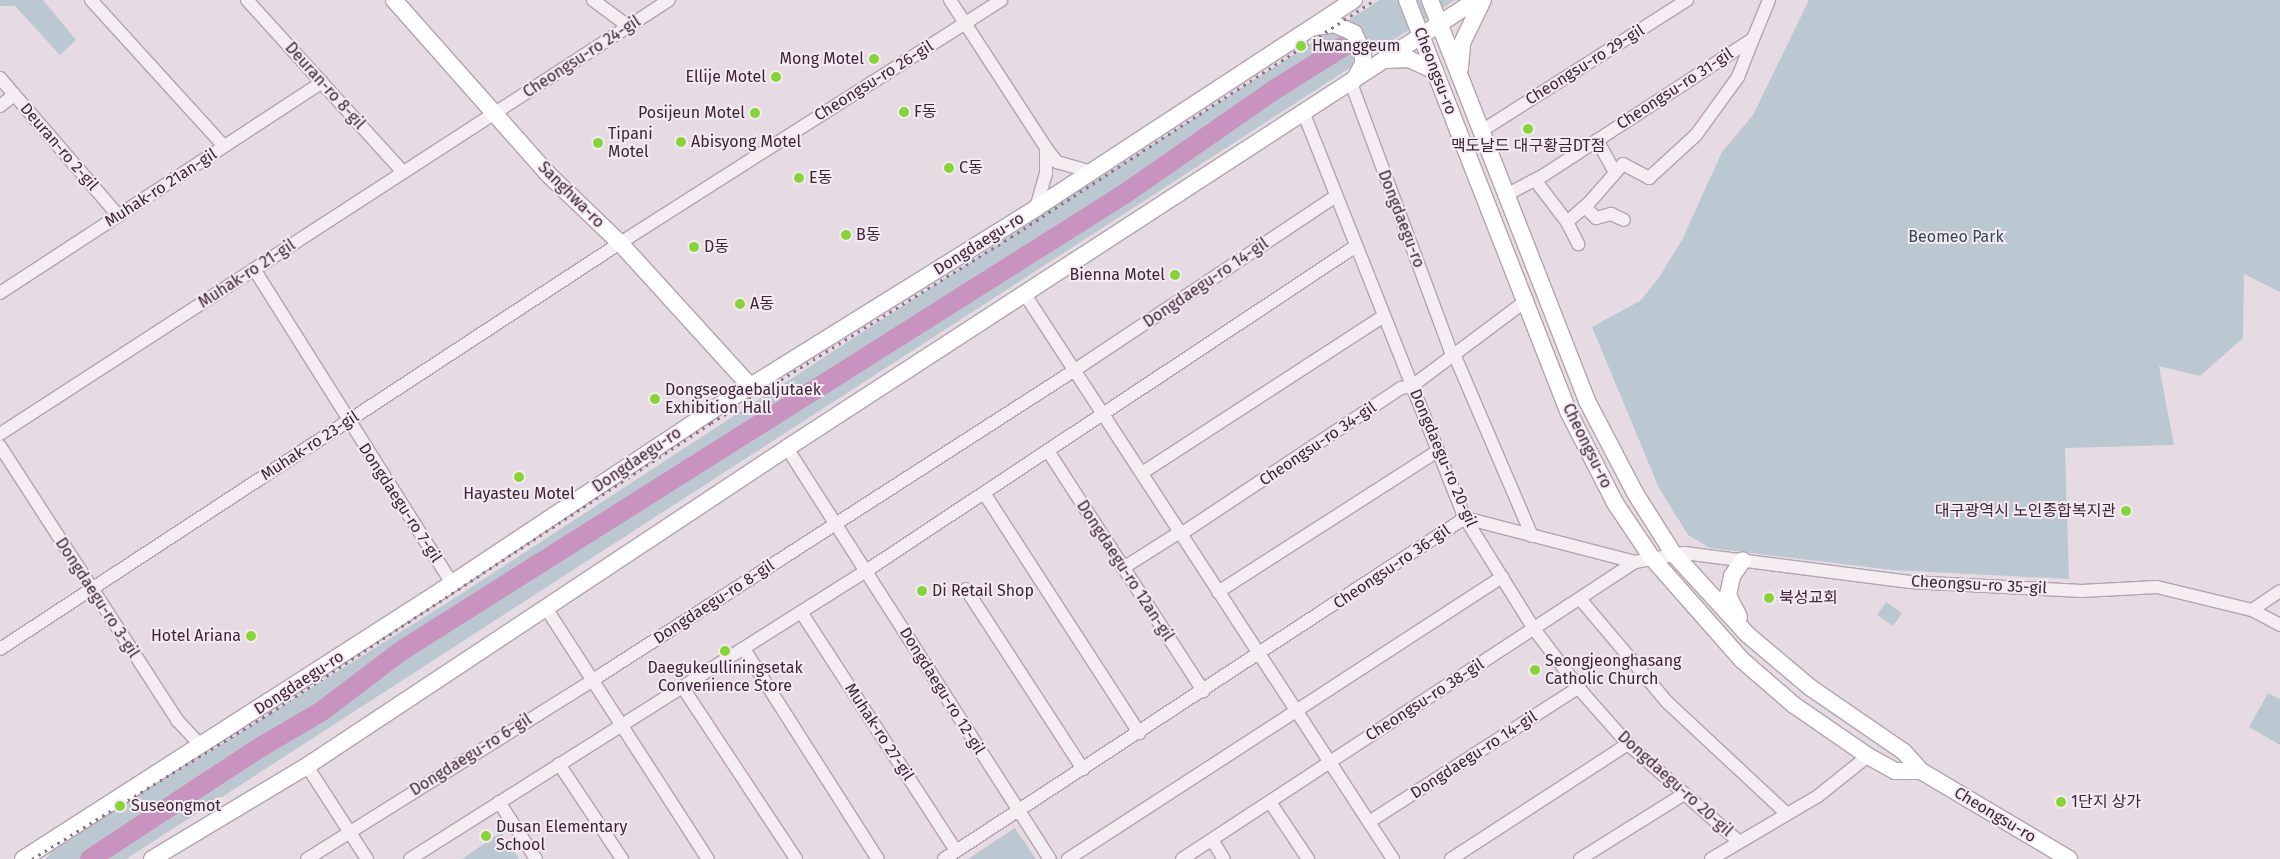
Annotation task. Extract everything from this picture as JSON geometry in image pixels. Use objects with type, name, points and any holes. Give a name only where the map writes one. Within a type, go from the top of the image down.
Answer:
[{"type":"main road","name":"Sanghwa-ro","points":[[394,0],[548,174],[620,243],[750,387]]},
{"type":"main road","points":[[1334,13],[1346,0]]},
{"type":"main road","name":"Dongdaegu-ro","points":[[23,859],[452,584],[750,387],[1092,172],[1313,29],[1354,0]]},
{"type":"main road","name":"Cheongsu-ro","points":[[1407,0],[1527,300],[1568,411],[1615,504],[1652,558],[1742,660],[1794,705],[1868,756],[1895,771],[1921,771]]},
{"type":"main road","name":"Cheongsu-ro","points":[[1430,0],[1483,130],[1506,195],[1587,401],[1635,493],[1673,553],[1748,635],[1811,688],[1904,752],[1921,771],[2069,859]]},
{"type":"main road","points":[[152,859],[308,766],[787,448],[1024,293],[1304,114],[1476,0]]},
{"type":"main road","points":[[1462,80],[1459,56],[1462,44],[1483,0]]},
{"type":"main road","points":[[1313,29],[1323,24],[1340,25],[1354,33],[1361,42],[1363,64],[1350,83]]},
{"type":"main road","points":[[1382,61],[1409,59],[1435,71]]},
{"type":"main road","points":[[1744,560],[1732,576],[1728,595],[1748,635]]},
{"type":"main road","points":[[40,859],[48,843]]},
{"type":"street","points":[[91,0],[224,146]]},
{"type":"street","points":[[593,0],[628,26]]},
{"type":"street","name":"Cheongsu-ro 24-gil","points":[[494,113],[669,0]]},
{"type":"street","points":[[950,0],[1057,162],[1092,172]]},
{"type":"street","name":"Cheongsu-ro 26-gil","points":[[620,243],[1001,0]]},
{"type":"street","name":"Cheongsu-ro 29-gil","points":[[1483,130],[1687,0]]},
{"type":"street","name":"Cheongsu-ro 31-gil","points":[[1614,171],[1623,164],[1649,178],[1696,135],[1738,77],[1769,0]]},
{"type":"street","name":"Deuran-ro 8-gil","points":[[253,2],[403,172]]},
{"type":"street","name":"Cheongsu-ro 31-gil","points":[[1506,195],[1535,180],[1753,39]]},
{"type":"street","name":"Deuran-ro 2-gil","points":[[0,78],[118,215]]},
{"type":"street","name":"Muhak-ro 21an-gil","points":[[0,293],[322,82]]},
{"type":"street","name":"Dongdaegu-ro","points":[[1350,83],[1453,354]]},
{"type":"street","points":[[0,106],[14,95]]},
{"type":"street","name":"Muhak-ro 21-gil","points":[[0,434],[494,113]]},
{"type":"street","name":"Dongdaegu-ro 20-gil","points":[[1304,114],[1465,518],[1534,629],[1579,687],[1628,744],[1739,842]]},
{"type":"street","points":[[1567,222],[1585,207],[1614,171],[1597,140]]},
{"type":"street","points":[[1036,208],[1046,173],[1046,148]]},
{"type":"street","points":[[1535,180],[1567,222],[1578,244]]},
{"type":"street","name":"Dongdaegu-ro 14-gil","points":[[1076,370],[1336,196]]},
{"type":"street","points":[[1585,207],[1596,218],[1611,214],[1624,220]]},
{"type":"street","name":"Muhak-ro 23-gil","points":[[0,648],[620,243]]},
{"type":"street","points":[[410,859],[866,571],[1356,246]]},
{"type":"street","name":"Dongdaegu-ro 7-gil","points":[[254,269],[348,422],[452,584]]},
{"type":"street","points":[[1024,293],[1105,414],[1258,656],[1393,859]]},
{"type":"street","name":"Cheongsu-ro 34-gil","points":[[1181,533],[1401,388],[1412,386],[1527,300]]},
{"type":"street","points":[[1142,473],[1384,316]]},
{"type":"street","points":[[1453,354],[1532,536]]},
{"type":"street","points":[[835,523],[1076,370]]},
{"type":"street","name":"Dongdaegu-ro 3-gil","points":[[0,446],[178,721],[201,746]]},
{"type":"street","name":"Dongdaegu-ro 12-gil","points":[[787,448],[1050,859]]},
{"type":"street","name":"Dongdaegu-ro 12an-gil","points":[[1048,451],[1203,691]]},
{"type":"street","points":[[1218,592],[1438,451]]},
{"type":"street","points":[[984,494],[1139,732]]},
{"type":"street","name":"Cheongsu-ro 36-gil","points":[[944,859],[1258,656],[1465,518],[1635,562],[1673,553]]},
{"type":"street","name":"Dongdaegu-ro 8-gil","points":[[593,680],[835,523]]},
{"type":"street","points":[[1123,568],[1181,533]]},
{"type":"street","name":"Cheongsu-ro 35-gil","points":[[1673,553],[1744,560],[1910,582],[2082,591],[2157,587],[2252,610],[2280,625]]},
{"type":"street","name":"Cheongsu-ro 38-gil","points":[[1182,859],[1580,600],[1635,562]]},
{"type":"street","points":[[1068,859],[1502,577]]},
{"type":"street","points":[[966,589],[1083,769]]},
{"type":"street","points":[[2252,610],[2280,591]]},
{"type":"street","points":[[1580,600],[1667,702],[1787,814]]},
{"type":"street","points":[[546,608],[708,859]]},
{"type":"street","name":"Muhak-ro 27-gil","points":[[801,612],[956,851]]},
{"type":"street","points":[[744,649],[878,859]]},
{"type":"street","name":"Dongdaegu-ro 6-gil","points":[[307,859],[349,830],[593,680]]},
{"type":"street","name":"Dongdaegu-ro 14-gil","points":[[1369,822],[1579,687]]},
{"type":"street","points":[[683,688],[796,859]]},
{"type":"street","points":[[1451,859],[1628,744]]},
{"type":"street","points":[[1711,859],[1818,796],[1868,756]]},
{"type":"street","points":[[559,764],[622,859]]},
{"type":"street","points":[[308,766],[367,859]]},
{"type":"street","points":[[1580,859],[1684,794]]},
{"type":"street","points":[[499,802],[536,859]]},
{"type":"street","points":[[1270,802],[1308,859]]},
{"type":"street","points":[[1212,840],[1224,859]]},
{"type":"green space","points":[[0,0],[43,0],[76,40],[60,55],[15,6],[0,6]]},
{"type":"green space","points":[[1380,0],[1455,0],[126,859],[46,859],[54,849],[450,601],[1073,195]]},
{"type":"green space","name":"Beomeo Park","points":[[1809,0],[2280,0],[2280,292],[2244,274],[2243,338],[2200,376],[2159,366],[2174,445],[2065,448],[2069,579],[1893,570],[1710,548],[1688,535],[1659,488],[1592,327],[1640,301],[1658,279],[1682,240],[1722,152],[1753,115]]},
{"type":"green space","points":[[1886,602],[1902,613],[1893,626],[1877,615]]},
{"type":"green space","points":[[2268,693],[2280,699],[2280,745],[2249,727]]},
{"type":"green space","points":[[1015,828],[1036,859],[968,859]]},
{"type":"green space","points":[[501,832],[519,859],[462,859]]},
{"type":"waterway","points":[[90,859],[259,748],[322,711],[401,651],[1123,195],[1274,90],[1347,44]]},
{"type":"railway","points":[[32,859],[270,713],[711,423],[1011,237],[1374,0]]},
{"type":"place","name":"Hwanggeum","points":[[1301,46]]},
{"type":"place","name":"Mong Motel","points":[[874,59]]},
{"type":"place","name":"Ellije Motel","points":[[776,77]]},
{"type":"place","name":"F동","points":[[904,112]]},
{"type":"place","name":"Posijeun Motel","points":[[755,113]]},
{"type":"place","name":"맥도날드 대구황금DT점","points":[[1528,129]]},
{"type":"place","name":"Abisyong Motel","points":[[681,142]]},
{"type":"place","name":"Tipani Motel","points":[[598,143]]},
{"type":"place","name":"C동","points":[[949,168]]},
{"type":"place","name":"E동","points":[[799,178]]},
{"type":"place","name":"B동","points":[[846,235]]},
{"type":"place","name":"D동","points":[[694,247]]},
{"type":"place","name":"Bienna Motel","points":[[1175,275]]},
{"type":"place","name":"A동","points":[[740,304]]},
{"type":"place","name":"Dongseogaebaljutaek Exhibition Hall","points":[[655,399]]},
{"type":"place","name":"Hayasteu Motel","points":[[519,477]]},
{"type":"place","name":"대구광역시 노인종합복지관","points":[[2126,511]]},
{"type":"place","name":"Di Retail Shop","points":[[922,591]]},
{"type":"place","name":"북성교회","points":[[1769,598]]},
{"type":"place","name":"Hotel Ariana","points":[[251,636]]},
{"type":"place","name":"Daegukeulliningsetak Convenience Store","points":[[725,651]]},
{"type":"place","name":"Seongjeonghasang Catholic Church","points":[[1535,670]]},
{"type":"place","name":"1단지 상가","points":[[2061,802]]},
{"type":"place","name":"Suseongmot","points":[[120,806]]},
{"type":"place","name":"Dusan Elementary School","points":[[486,836]]}]
